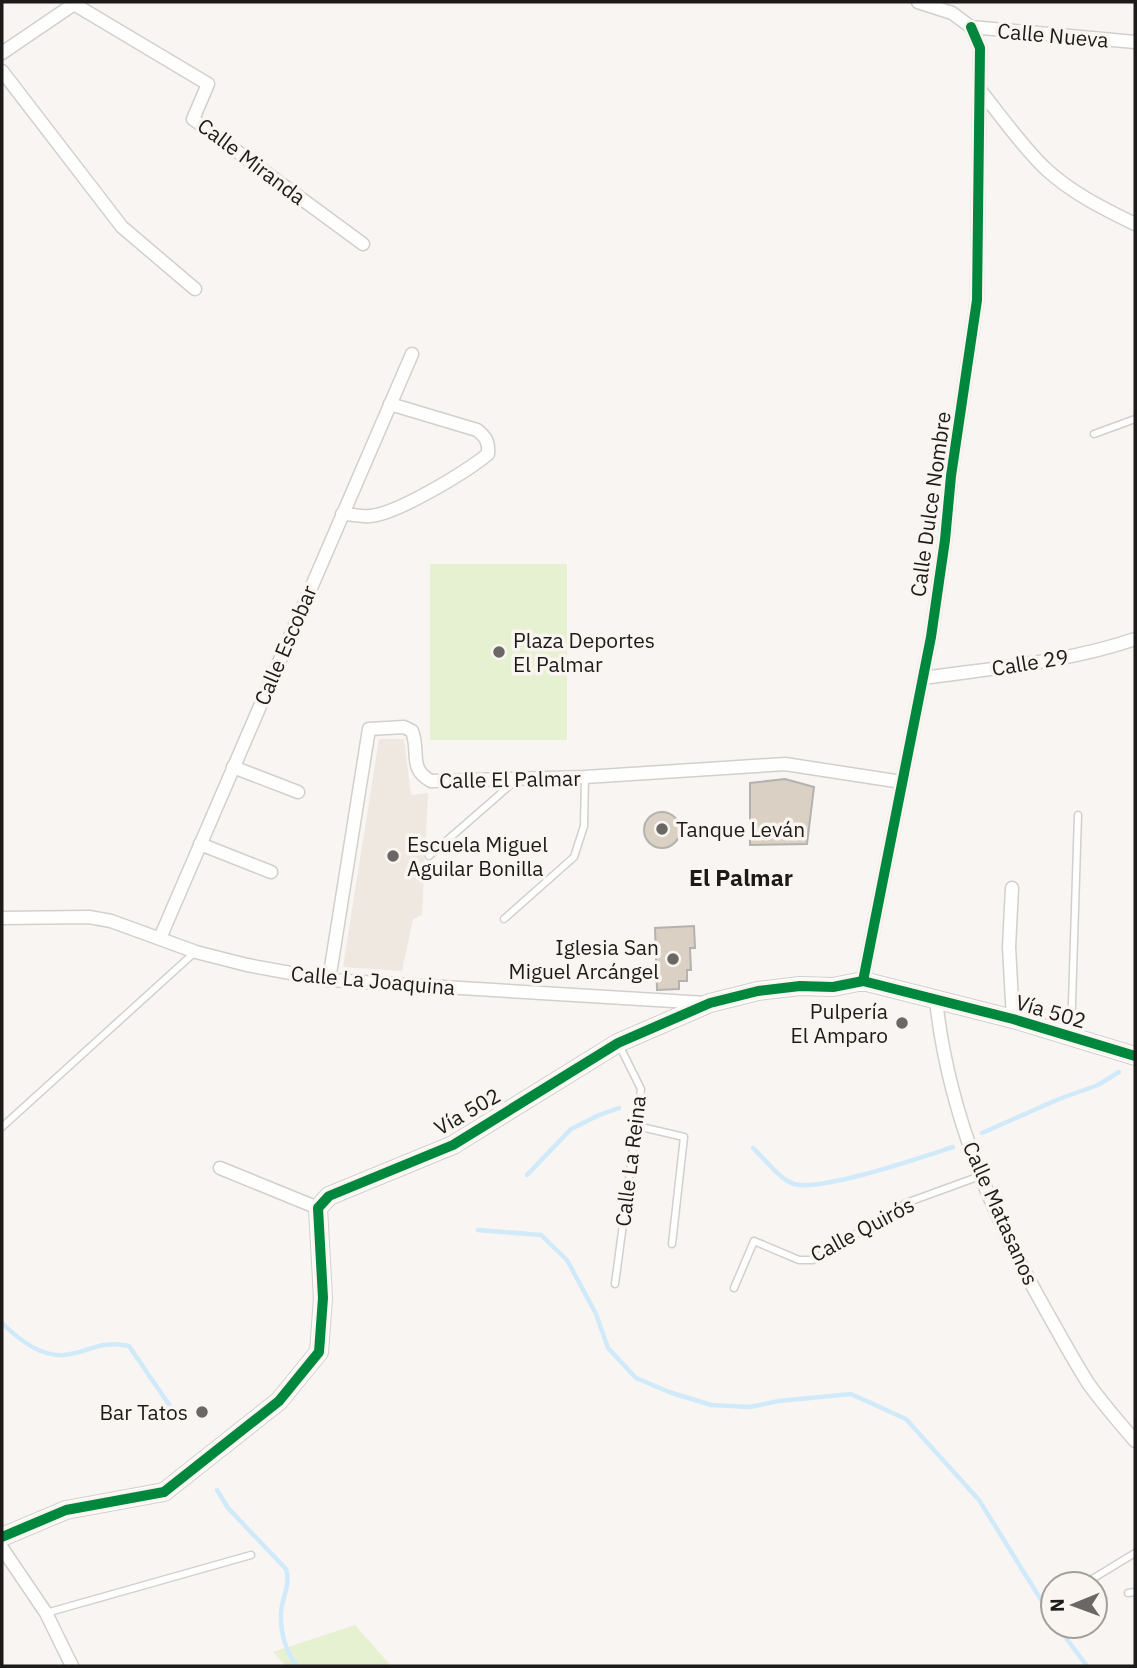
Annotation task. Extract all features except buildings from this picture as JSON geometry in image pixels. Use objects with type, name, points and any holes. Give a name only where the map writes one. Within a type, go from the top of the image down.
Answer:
[{"type":"street","points":[[918,2],[952,13],[971,27]]},
{"type":"street","points":[[2,53],[75,3]]},
{"type":"street","name":"Calle Miranda","points":[[75,3],[208,84],[193,118],[363,244]]},
{"type":"street","name":"Calle Nueva","points":[[971,27],[1135,42]]},
{"type":"street","name":"Calle Dulce Nombre","points":[[863,981],[924,678],[977,300],[980,48],[971,27]]},
{"type":"street","points":[[2,72],[122,227],[195,289]]},
{"type":"street","points":[[980,90],[1046,169],[1107,211],[1135,224]]},
{"type":"street","name":"Calle Escobar","points":[[160,938],[412,354]]},
{"type":"street","points":[[342,514],[371,517],[402,505],[472,467],[488,454],[489,445],[477,429],[390,404]]},
{"type":"street","name":"Calle 29","points":[[924,678],[1058,659],[1135,639]]},
{"type":"street","name":"Calle El Palmar","points":[[329,980],[369,729],[404,727],[412,731],[416,766],[421,776],[431,781],[585,777],[785,764],[902,782]]},
{"type":"street","points":[[233,767],[298,792]]},
{"type":"street","points":[[200,844],[271,872]]},
{"type":"street","points":[[1012,888],[1009,947],[1013,1019]]},
{"type":"street","name":"Calle La Joaquina","points":[[2,918],[89,917],[111,920],[196,952],[247,965],[329,980],[710,1003]]},
{"type":"street","name":"Vía 502","points":[[318,1208],[329,1196],[453,1144],[618,1043],[710,1003],[758,991],[800,986],[833,987],[863,981],[1013,1019],[1135,1056]]},
{"type":"street","name":"Calle Matasanos","points":[[936,1000],[940,1038],[950,1086],[980,1176],[1016,1259],[1089,1384],[1135,1441]]},
{"type":"street","points":[[2,1537],[66,1510],[164,1492],[279,1401],[319,1352],[323,1298],[318,1208],[220,1168]]},
{"type":"street","points":[[2,1548],[46,1613],[72,1666]]},
{"type":"lane","points":[[1094,433],[1135,419]]},
{"type":"lane","points":[[504,919],[574,856],[584,826],[585,777]]},
{"type":"lane","points":[[429,856],[517,779]]},
{"type":"lane","points":[[1071,1037],[1078,816]]},
{"type":"lane","points":[[2,1127],[196,952]]},
{"type":"lane","name":"Calle La Reina","points":[[615,1284],[641,1089],[618,1043]]},
{"type":"lane","points":[[637,1126],[684,1137],[672,1244]]},
{"type":"lane","name":"Calle Quirós","points":[[734,1288],[754,1241],[799,1260],[813,1260],[906,1203],[980,1176]]},
{"type":"lane","points":[[1107,1570],[1135,1553]]},
{"type":"lane","points":[[46,1613],[251,1555]]},
{"type":"shaded area","name":"Escuela Miguel Aguilar Bonilla","points":[[379,739],[404,739],[411,795],[428,793],[422,915],[413,919],[402,971],[343,967]]},
{"type":"green space","name":"Plaza Deportes El Palmar","points":[[430,564],[567,564],[567,740],[430,740]]},
{"type":"green space","points":[[355,1625],[391,1666],[286,1666],[273,1652]]},
{"type":"waterway","points":[[982,1133],[1098,1085],[1119,1072]]},
{"type":"waterway","points":[[527,1175],[571,1129],[619,1108]]},
{"type":"waterway","points":[[753,1148],[783,1178],[794,1184],[807,1185],[872,1172],[953,1147]]},
{"type":"waterway","points":[[478,1230],[541,1235],[567,1260],[596,1314],[608,1348],[636,1378],[711,1405],[750,1407],[779,1401],[851,1394],[906,1419],[979,1500],[1039,1596]]},
{"type":"waterway","points":[[2,1323],[30,1346],[55,1355],[73,1354],[110,1344],[129,1346],[170,1406]]},
{"type":"waterway","points":[[217,1490],[228,1508],[286,1569],[282,1627],[284,1641],[297,1666]]},
{"type":"waterway","points":[[1068,1640],[1087,1666]]},
{"type":"cycle path","points":[[863,981],[931,637],[977,300],[980,48],[971,27]]},
{"type":"cycle path","points":[[2,1537],[66,1510],[164,1492],[279,1401],[319,1352],[323,1298],[318,1208],[329,1196],[453,1145],[618,1043],[710,1003],[758,991],[800,986],[833,987],[863,981],[1013,1019],[1135,1056]]},
{"type":"place","name":"Plaza Deportes El Palmar","points":[[499,652]]},
{"type":"place","name":"Tanque Leván","points":[[662,829]]},
{"type":"place","name":"Escuela Miguel Aguilar Bonilla","points":[[393,856]]},
{"type":"place","name":"Iglesia San Miguel Arcángel","points":[[673,959]]},
{"type":"place","name":"Pulpería El Amparo","points":[[902,1023]]},
{"type":"place","name":"Bar Tatos","points":[[202,1412]]},
{"type":"district","name":"El Palmar","points":[[741,877]]}]
